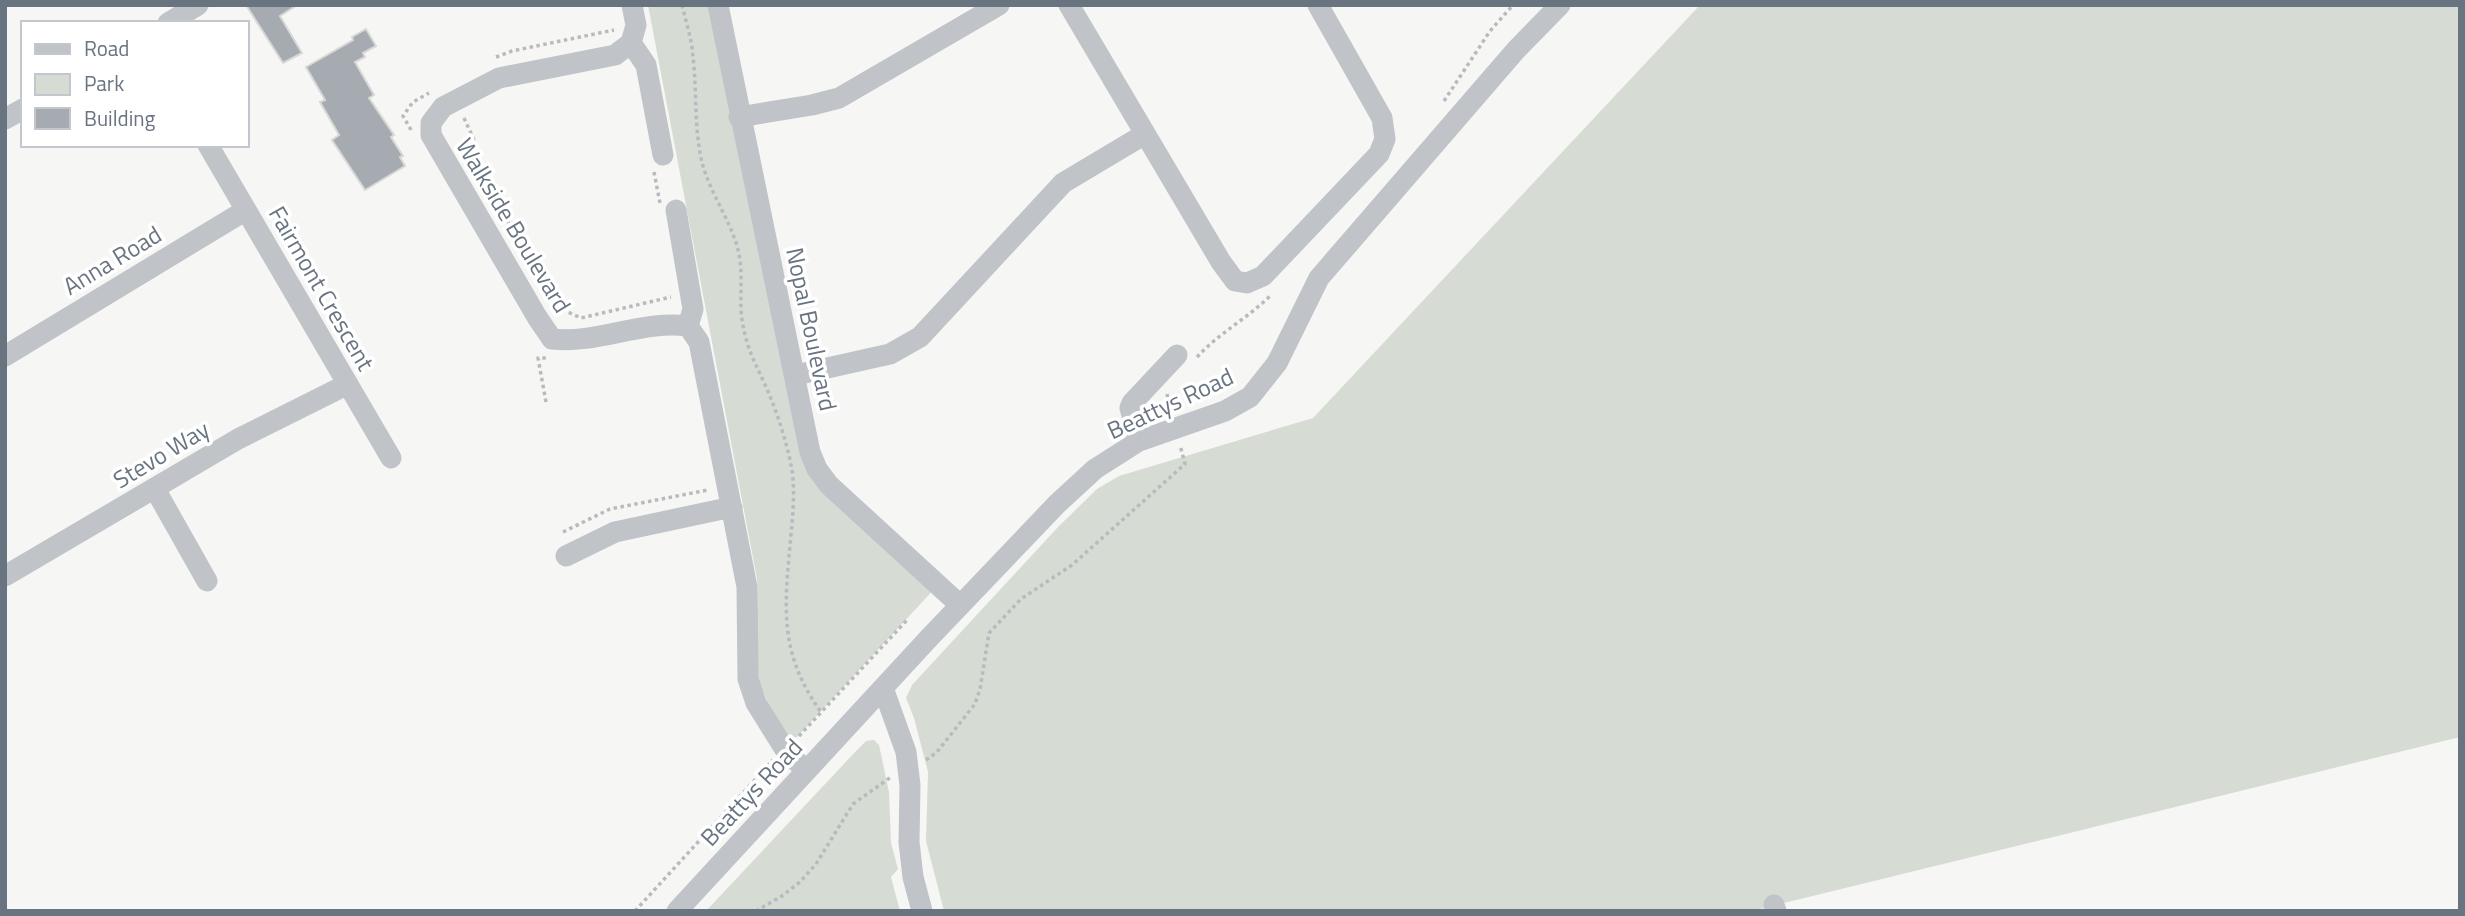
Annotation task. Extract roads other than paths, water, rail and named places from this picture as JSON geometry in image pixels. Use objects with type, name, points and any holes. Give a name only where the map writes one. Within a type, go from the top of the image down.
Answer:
[{"type":"street","points":[[172,21],[198,5]]},
{"type":"street","points":[[632,5],[636,25],[631,43],[646,65],[663,155]]},
{"type":"street","name":"Nopal Boulevard","points":[[718,5],[810,452],[817,469],[829,485],[960,605]]},
{"type":"street","points":[[739,117],[812,105],[839,97],[999,5]]},
{"type":"street","points":[[1069,5],[1221,262],[1235,281],[1247,283],[1263,276],[1379,154],[1385,139],[1382,118],[1318,5]]},
{"type":"street","name":"Beattys Road","points":[[677,911],[960,605],[1057,504],[1095,469],[1139,441],[1225,411],[1250,397],[1277,363],[1319,278],[1516,50],[1560,5]]},
{"type":"street","name":"Walkside Boulevard","points":[[631,43],[615,55],[499,78],[443,107],[431,123],[431,135],[552,339],[572,341],[669,324],[688,326]]},
{"type":"street","points":[[5,119],[21,110]]},
{"type":"street","points":[[796,375],[890,354],[920,337],[1063,183],[1145,134]]},
{"type":"street","name":"Fairmont Crescent","points":[[209,147],[391,458]]},
{"type":"street","name":"Anna Road","points":[[5,356],[246,210]]},
{"type":"street","points":[[676,210],[693,309],[688,326],[699,342],[718,502],[747,587],[748,680],[756,703],[784,748],[806,772]]},
{"type":"street","points":[[1139,441],[1130,408],[1132,402],[1186,358]]},
{"type":"street","name":"Stevo Way","points":[[5,576],[238,439],[348,384]]},
{"type":"street","points":[[155,489],[207,581]]},
{"type":"street","points":[[566,556],[615,532],[718,502]]},
{"type":"street","points":[[883,688],[901,736],[913,877],[922,911]]},
{"type":"street","points":[[867,706],[890,737],[904,771]]}]
